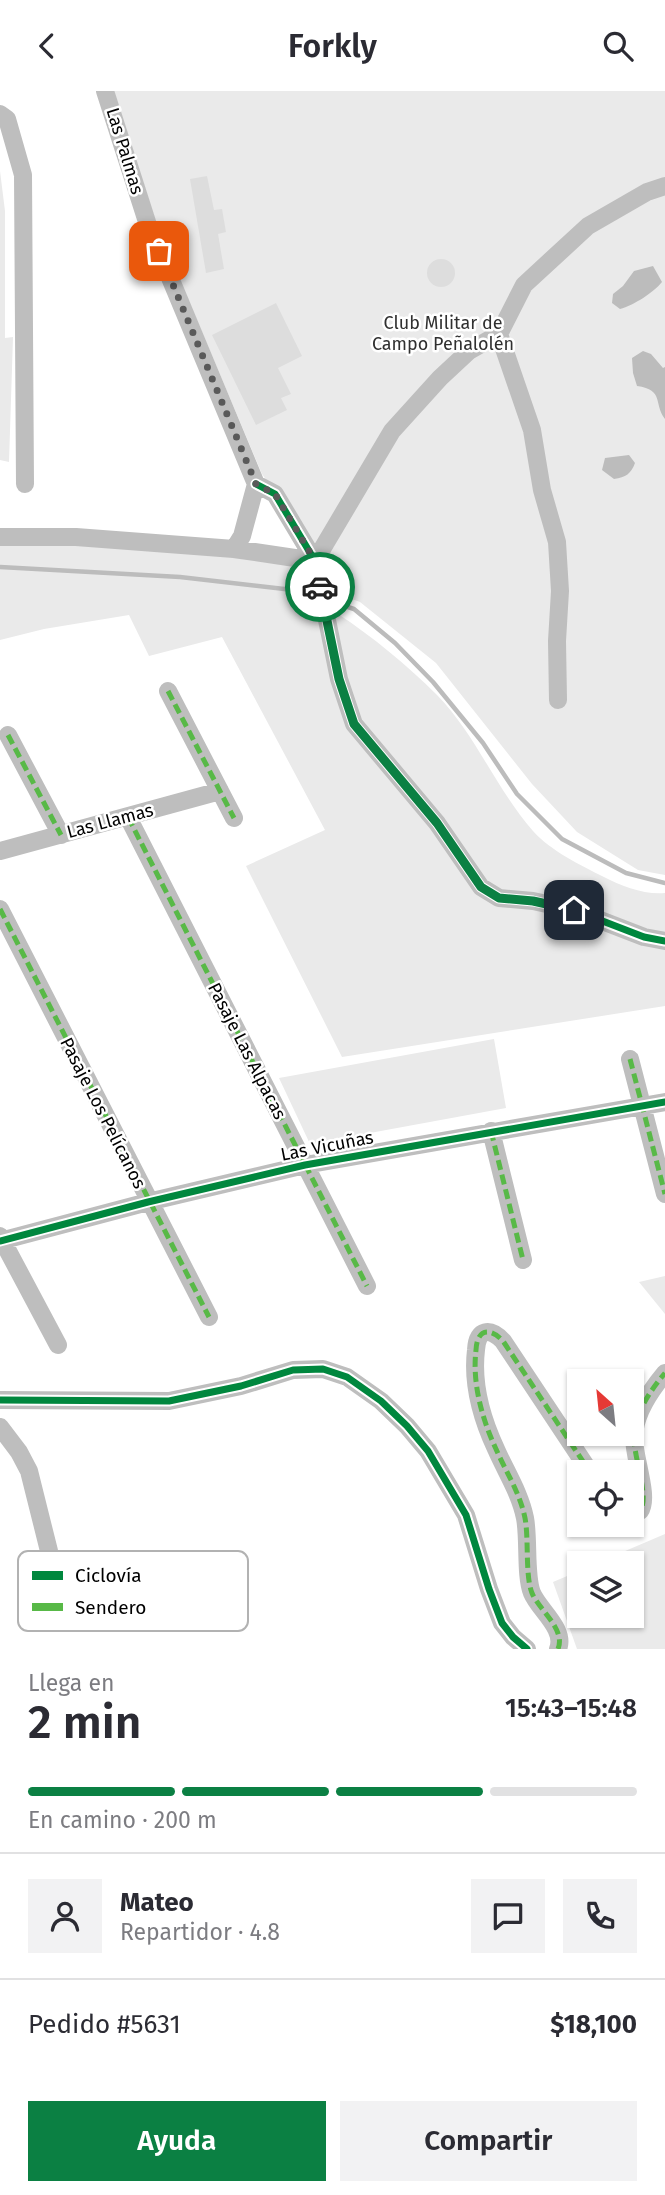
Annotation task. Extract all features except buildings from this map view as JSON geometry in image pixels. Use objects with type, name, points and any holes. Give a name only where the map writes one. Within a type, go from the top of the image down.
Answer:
[{"type":"street","name":"Las Palmas","points":[[105,91],[148,225],[256,484],[275,494],[315,561]]},
{"type":"street","points":[[0,114],[7,118],[23,174],[24,484]]},
{"type":"street","points":[[665,186],[647,192],[588,226],[524,285],[499,334],[469,351],[440,378],[392,431],[315,561],[339,679],[354,724],[437,823],[481,887],[499,898],[533,901],[574,910],[644,937],[665,941]]},
{"type":"street","points":[[499,334],[532,430],[542,489],[557,542],[560,591],[558,700]]},
{"type":"street","points":[[234,549],[245,527],[256,484]]},
{"type":"street","points":[[0,537],[76,537],[234,549],[315,561]]},
{"type":"street","points":[[168,691],[234,818]]},
{"type":"street","points":[[8,735],[61,835]]},
{"type":"street","name":"Las Llamas","points":[[0,851],[220,792]]},
{"type":"street","name":"Pasaje Las Alpacas","points":[[128,817],[367,1286]]},
{"type":"street","name":"Pasaje Los Pelícanos","points":[[0,909],[209,1317]]},
{"type":"street","points":[[630,1059],[665,1194]]},
{"type":"street","name":"Las Vicuñas","points":[[1,1239],[305,1165],[665,1102]]},
{"type":"street","points":[[491,1131],[523,1260]]},
{"type":"street","points":[[1,1239],[58,1345]]},
{"type":"street","points":[[558,1649],[561,1643],[558,1634],[530,1589],[525,1518],[482,1408],[475,1359],[477,1340],[482,1334],[490,1331],[503,1341],[582,1460]]},
{"type":"street","points":[[0,1400],[169,1401],[307,1368],[336,1372],[347,1377],[381,1401],[423,1445],[466,1515],[502,1623],[527,1649]]},
{"type":"street","points":[[635,1460],[634,1433],[638,1418],[644,1403],[665,1373]]},
{"type":"street","points":[[0,1427],[19,1452],[29,1471],[49,1551]]},
{"type":"green space","name":"Club Militar de Campo Peñalolén","points":[[114,91],[665,91],[665,875],[638,870],[577,832],[532,784],[436,663],[360,602],[333,592],[338,614],[402,662],[451,711],[508,798],[540,838],[566,857],[618,884],[641,891],[665,893],[665,1006],[342,1057],[246,866],[325,830],[222,637],[149,656],[129,615],[44,629],[0,640],[0,541],[224,549],[327,567],[262,474],[157,225]]},
{"type":"green space","points":[[0,171],[5,211],[5,338],[13,337],[9,462],[0,460]]},
{"type":"green space","points":[[494,1039],[506,1108],[310,1144],[279,1078]]},
{"type":"green space","points":[[665,1276],[665,1314],[639,1282]]},
{"type":"green space","points":[[665,1534],[665,1649],[577,1649],[569,1628],[644,1628],[644,1551],[625,1551]]},
{"type":"green space","points":[[567,1576],[567,1621],[553,1582]]},
{"type":"shaded area","points":[[653,266],[662,282],[654,290],[637,302],[620,309],[612,303],[613,294],[634,271]]},
{"type":"shaded area","points":[[643,351],[651,354],[665,367],[665,419],[655,394],[637,386],[632,358]]},
{"type":"shaded area","points":[[629,455],[635,463],[625,476],[614,479],[602,470],[605,458]]},
{"type":"waterway","points":[[0,567],[180,577],[293,590],[317,598]]},
{"type":"waterway","points":[[329,601],[354,609],[395,643],[433,682],[483,743],[517,794],[562,839],[626,873],[665,883]]},
{"type":"marked path","points":[[168,691],[234,818]]},
{"type":"marked path","points":[[8,735],[61,835]]},
{"type":"marked path","points":[[128,817],[367,1286]]},
{"type":"marked path","points":[[0,909],[209,1317]]},
{"type":"marked path","points":[[630,1059],[665,1194]]},
{"type":"marked path","points":[[491,1131],[523,1260]]},
{"type":"marked path","points":[[558,1649],[555,1627],[535,1599],[530,1586],[523,1509],[491,1437],[479,1401],[475,1362],[477,1343],[482,1334],[489,1332],[503,1341],[582,1460]]},
{"type":"marked path","points":[[637,1460],[634,1444],[637,1419],[644,1403],[665,1373]]},
{"type":"cycle path","points":[[256,484],[275,494],[315,561],[339,679],[354,724],[437,823],[481,887],[499,898],[533,901],[574,910],[644,937],[665,941]]},
{"type":"cycle path","points":[[0,1241],[305,1165],[665,1102]]},
{"type":"cycle path","points":[[0,1400],[169,1401],[241,1386],[293,1370],[323,1369],[347,1377],[381,1401],[428,1451],[466,1515],[502,1623],[527,1649]]},
{"type":"way so far","points":[[159,251],[256,484],[275,494],[315,561],[320,587]]},
{"type":"route","points":[[320,587],[339,679],[354,724],[437,823],[481,887],[499,898],[533,901],[574,910]]}]
